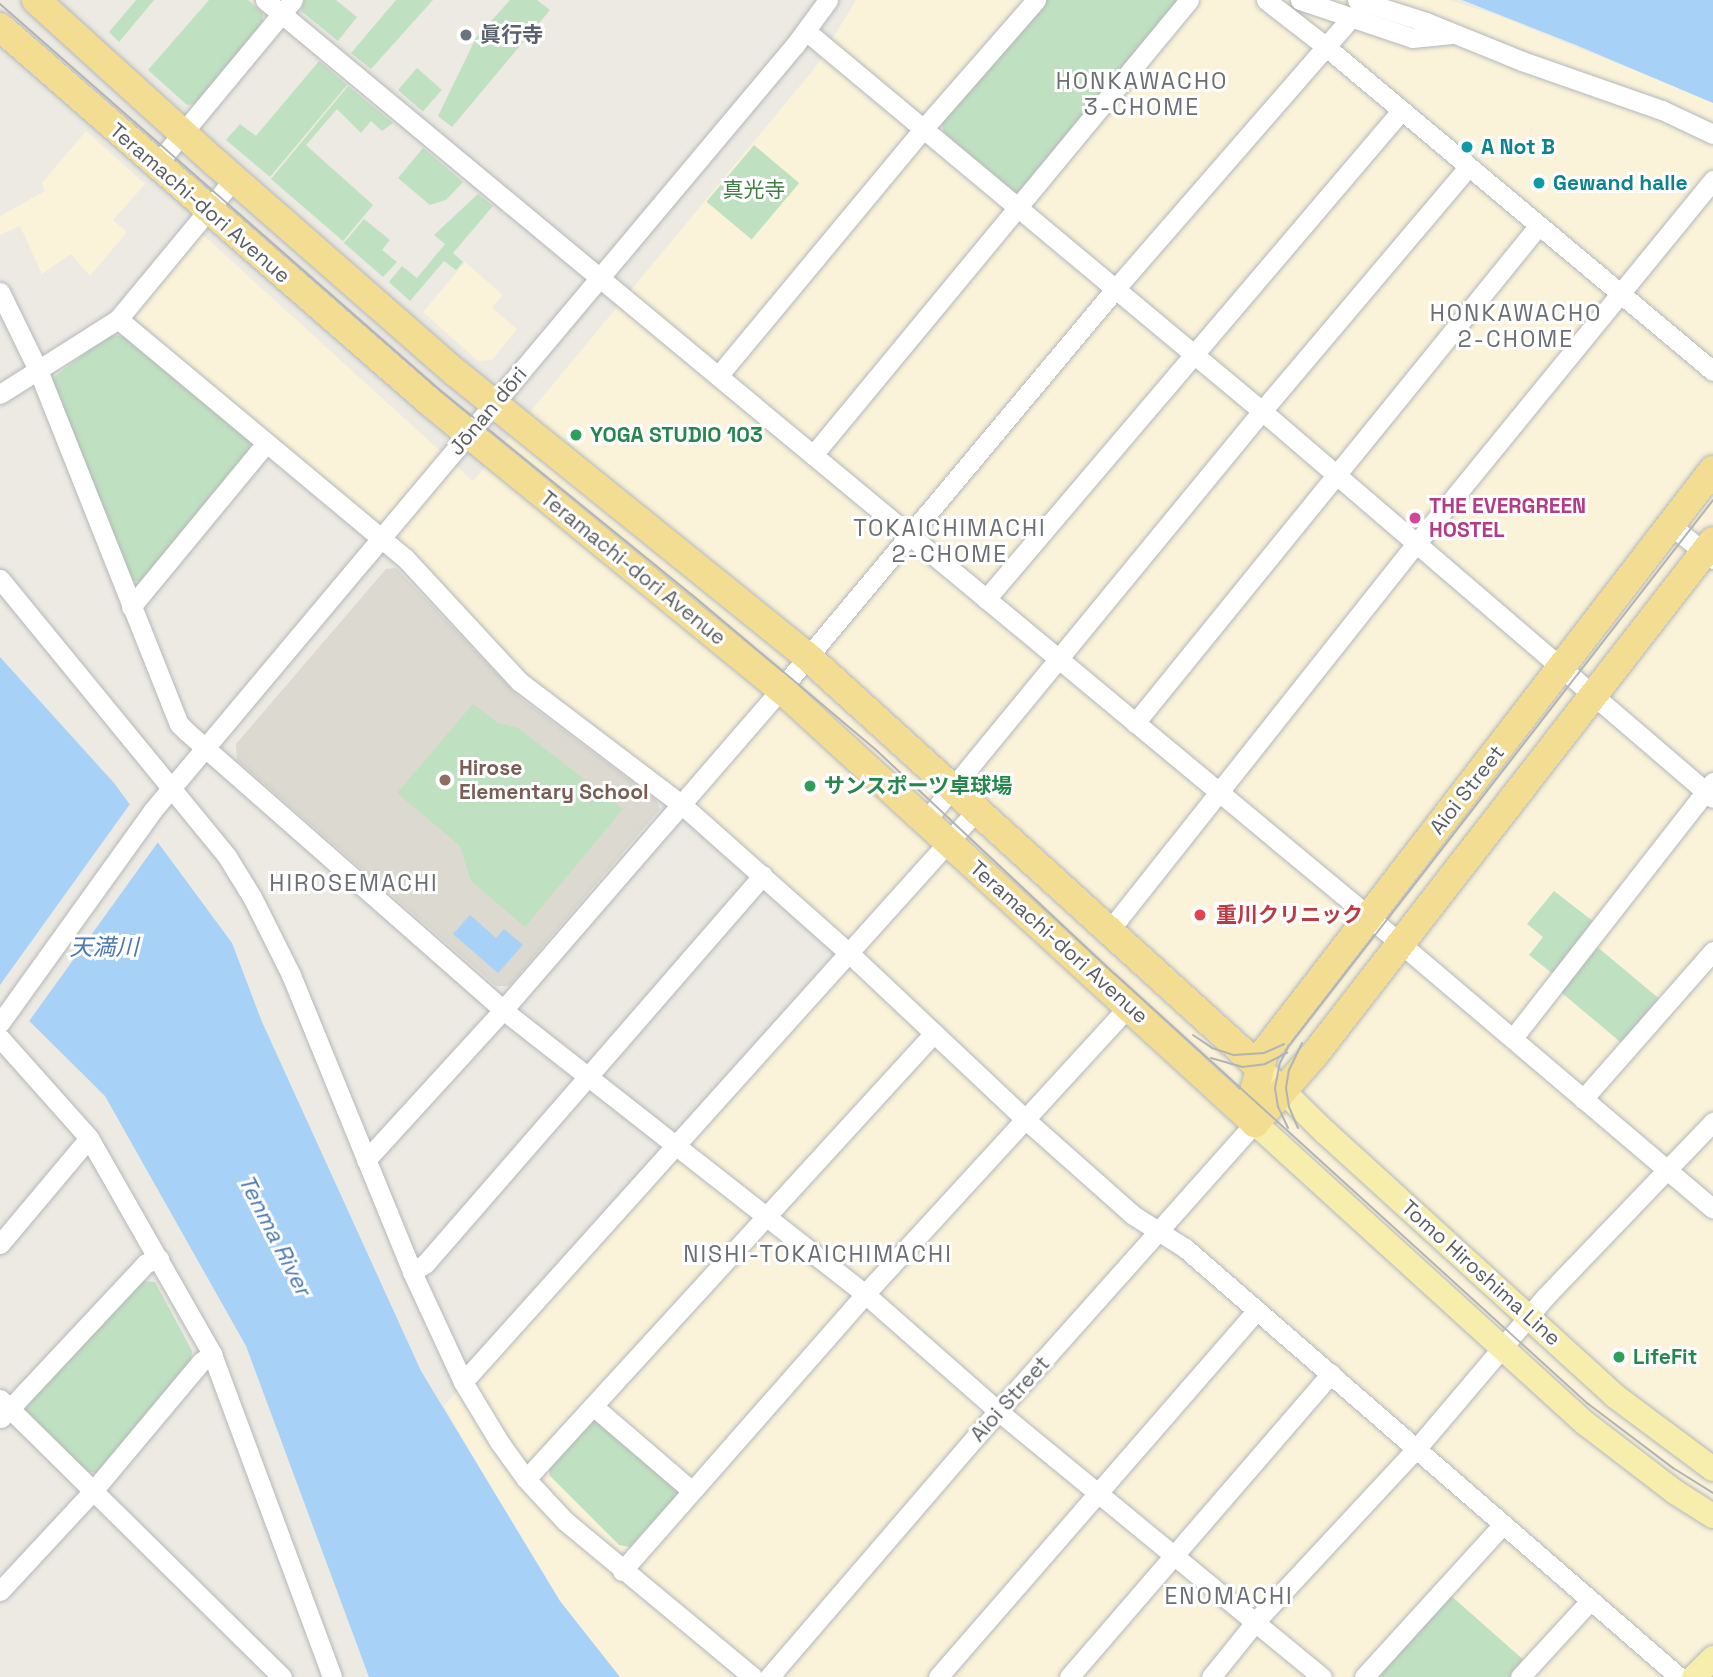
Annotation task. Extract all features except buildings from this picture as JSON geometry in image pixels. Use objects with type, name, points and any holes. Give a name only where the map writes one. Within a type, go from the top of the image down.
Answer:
[{"type":"highway","name":"Teramachi-dori Avenue","points":[[36,0],[234,179],[494,404],[807,656],[1258,1066]]},
{"type":"highway","name":"Teramachi-dori Avenue","points":[[0,27],[468,435],[781,688],[1255,1124]]},
{"type":"highway","name":"Aioi Street","points":[[1255,1124],[1254,1091],[1258,1066],[1264,1053],[1713,470]]},
{"type":"highway","name":"Aioi Street","points":[[1255,1124],[1400,944],[1594,693],[1710,551]]},
{"type":"main road","name":"Tomo Hiroshima Line","points":[[1258,1066],[1615,1396],[1713,1469]]},
{"type":"main road","name":"Tomo Hiroshima Line","points":[[1255,1124],[1611,1446],[1675,1493],[1713,1516]]},
{"type":"main road","points":[[1694,1677],[1713,1658]]},
{"type":"street","points":[[265,0],[287,7],[600,278],[1219,792],[1713,1209]]},
{"type":"street","points":[[718,376],[924,128],[1036,0]]},
{"type":"street","points":[[813,455],[1020,209],[1189,0]]},
{"type":"street","points":[[1266,0],[1623,293],[1713,371]]},
{"type":"street","points":[[1300,0],[1412,38],[1457,34]]},
{"type":"street","points":[[1357,0],[1457,34],[1682,118],[1713,134]]},
{"type":"street","name":"Jōnan dōri","points":[[5,1015],[146,820],[830,2]]},
{"type":"street","points":[[156,165],[287,7]]},
{"type":"street","points":[[366,1160],[503,1010],[681,804],[911,536],[1116,288],[1350,19]]},
{"type":"street","points":[[806,31],[1116,288],[1416,544],[1711,790],[1513,1038]]},
{"type":"street","points":[[986,599],[1401,111]]},
{"type":"street","points":[[926,820],[1262,411],[1468,167]]},
{"type":"street","points":[[0,394],[118,319],[234,179]]},
{"type":"street","points":[[1108,932],[1416,544],[1713,180]]},
{"type":"street","points":[[1135,723],[1539,225]]},
{"type":"street","points":[[0,292],[38,370],[179,724],[503,1010],[865,1294],[998,1411],[1322,1677]]},
{"type":"street","points":[[118,319],[405,558],[520,682],[681,804],[850,954],[1027,1120],[1133,1214],[1185,1248],[1679,1677]]},
{"type":"street","points":[[131,607],[266,443]]},
{"type":"street","points":[[1670,525],[1710,551]]},
{"type":"street","points":[[0,579],[228,858],[275,941],[412,1272],[463,1382],[499,1443],[526,1479],[565,1521],[753,1677]]},
{"type":"street","points":[[463,1382],[976,811]]},
{"type":"street","points":[[412,1272],[425,1264],[763,876]]},
{"type":"street","points":[[1583,1099],[1713,951]]},
{"type":"street","points":[[622,1571],[865,1294],[1129,1006]]},
{"type":"street","points":[[526,1479],[934,1033]]},
{"type":"street","points":[[0,1038],[89,1138],[212,1354],[332,1677]]},
{"type":"street","points":[[1211,1677],[1256,1621],[1417,1448],[1529,1318],[1713,1122]]},
{"type":"street","name":"Aioi Street","points":[[769,1677],[998,1411],[1255,1124]]},
{"type":"street","points":[[0,1244],[89,1138]]},
{"type":"street","points":[[159,1259],[146,1263],[3,1409],[93,1491],[282,1677]]},
{"type":"street","points":[[938,1677],[1257,1310]]},
{"type":"street","points":[[0,1591],[93,1491],[201,1362],[212,1354]]},
{"type":"street","points":[[1069,1677],[1331,1374]]},
{"type":"street","points":[[593,1406],[692,1491]]},
{"type":"street","points":[[1364,1677],[1503,1524]]},
{"type":"street","points":[[1520,1677],[1590,1601]]},
{"type":"shaded area","points":[[856,0],[1450,0],[1499,16],[1713,102],[1713,1677],[613,1677],[570,1626],[444,1406],[847,955],[523,683],[409,561],[133,316],[200,232],[473,481],[814,69]]},
{"type":"shaded area","points":[[86,131],[145,184],[113,220],[127,232],[90,276],[71,254],[42,274],[20,226],[0,235],[0,216],[45,191],[42,183]]},
{"type":"shaded area","points":[[465,262],[503,295],[492,308],[517,329],[492,360],[478,361],[423,312]]},
{"type":"shaded area","name":"Hirose Elementary School","points":[[396,568],[519,697],[656,800],[660,809],[509,986],[496,986],[237,760],[236,744],[386,569]]},
{"type":"green space","points":[[136,0],[154,0],[119,42],[109,32]]},
{"type":"green space","points":[[209,0],[248,0],[263,13],[263,23],[196,104],[187,105],[148,70]]},
{"type":"green space","points":[[303,0],[336,0],[357,17],[338,41],[301,11]]},
{"type":"green space","points":[[396,0],[433,0],[371,69],[351,53]]},
{"type":"green space","points":[[510,0],[537,0],[550,10],[452,127],[438,116],[476,38]]},
{"type":"green space","points":[[1046,0],[1181,0],[1023,192],[1015,192],[943,132],[942,122]]},
{"type":"green space","points":[[319,61],[347,85],[270,177],[226,140],[240,124],[256,136]]},
{"type":"green space","points":[[417,68],[442,90],[423,112],[398,90]]},
{"type":"green space","points":[[348,86],[393,123],[382,131],[371,121],[361,133],[337,109],[306,145],[373,205],[343,241],[271,179]]},
{"type":"green space","name":"真光寺","points":[[754,145],[799,183],[752,240],[706,202]]},
{"type":"green space","points":[[423,148],[463,182],[446,200],[430,205],[398,178]]},
{"type":"green space","points":[[478,194],[493,206],[453,253],[463,262],[456,270],[444,261],[410,301],[389,282],[402,266],[417,278],[445,244],[434,235]]},
{"type":"green space","points":[[364,219],[390,240],[382,250],[397,262],[383,277],[344,243]]},
{"type":"green space","points":[[109,335],[126,336],[250,440],[251,453],[145,582],[133,581],[51,383],[54,377]]},
{"type":"green space","points":[[473,704],[498,723],[518,728],[623,809],[525,927],[471,881],[460,846],[397,793]]},
{"type":"green space","points":[[1554,891],[1594,922],[1553,974],[1529,955],[1543,937],[1527,924]]},
{"type":"green space","points":[[1595,945],[1659,998],[1621,1043],[1558,989]]},
{"type":"green space","points":[[143,1281],[155,1282],[192,1351],[190,1366],[98,1473],[88,1472],[25,1413],[26,1406]]},
{"type":"green space","points":[[592,1417],[677,1485],[678,1494],[630,1547],[619,1545],[550,1476],[548,1467]]},
{"type":"green space","points":[[1449,1594],[1526,1662],[1513,1677],[1374,1677]]},
{"type":"water","points":[[1462,0],[1713,0],[1713,103],[1576,45]]},
{"type":"water","name":"天満川","points":[[0,657],[114,783],[232,943],[262,1022],[421,1371],[560,1601],[620,1677],[369,1677],[246,1346],[105,1096],[0,992]]},
{"type":"water","points":[[470,915],[496,938],[504,929],[523,945],[498,973],[453,934]]},
{"type":"pier","points":[[130,804],[161,838],[27,1024],[0,996],[0,985]]},
{"type":"tram line","points":[[0,4],[441,391],[692,595],[875,749],[1115,974],[1587,1403],[1673,1468],[1713,1493]]},
{"type":"tram line","points":[[1288,1128],[1278,1107],[1275,1088],[1280,1063],[1288,1047],[1713,500]]},
{"type":"tram line","points":[[1193,1035],[1212,1048],[1234,1055],[1264,1053],[1284,1044]]},
{"type":"tram line","points":[[1298,1128],[1289,1107],[1286,1088],[1289,1070],[1302,1043]]},
{"type":"tram line","points":[[1211,1058],[1242,1067],[1265,1064],[1287,1053]]},
{"type":"place","name":"眞行寺","points":[[466,35]]},
{"type":"place","name":"A Not B","points":[[1467,147]]},
{"type":"place","name":"Gewand halle","points":[[1539,183]]},
{"type":"place","name":"YOGA STUDIO 103","points":[[576,435]]},
{"type":"place","name":"THE EVERGREEN HOSTEL","points":[[1415,518]]},
{"type":"place","name":"Hirose Elementary School","points":[[445,780]]},
{"type":"place","name":"サンスポーツ卓球場","points":[[810,786]]},
{"type":"place","name":"重川クリニック","points":[[1200,915]]},
{"type":"place","name":"LifeFit","points":[[1619,1357]]},
{"type":"district","name":"HONKAWACHO 3-CHOME","points":[[1142,94]]},
{"type":"district","name":"HONKAWACHO 2-CHOME","points":[[1516,326]]},
{"type":"district","name":"TOKAICHIMACHI 2-CHOME","points":[[950,541]]},
{"type":"district","name":"HIROSEMACHI","points":[[354,883]]},
{"type":"district","name":"NISHI-TOKAICHIMACHI","points":[[818,1254]]},
{"type":"district","name":"ENOMACHI","points":[[1229,1596]]},
{"type":"water label","name":"Tenma River","points":[[275,1235]]}]
